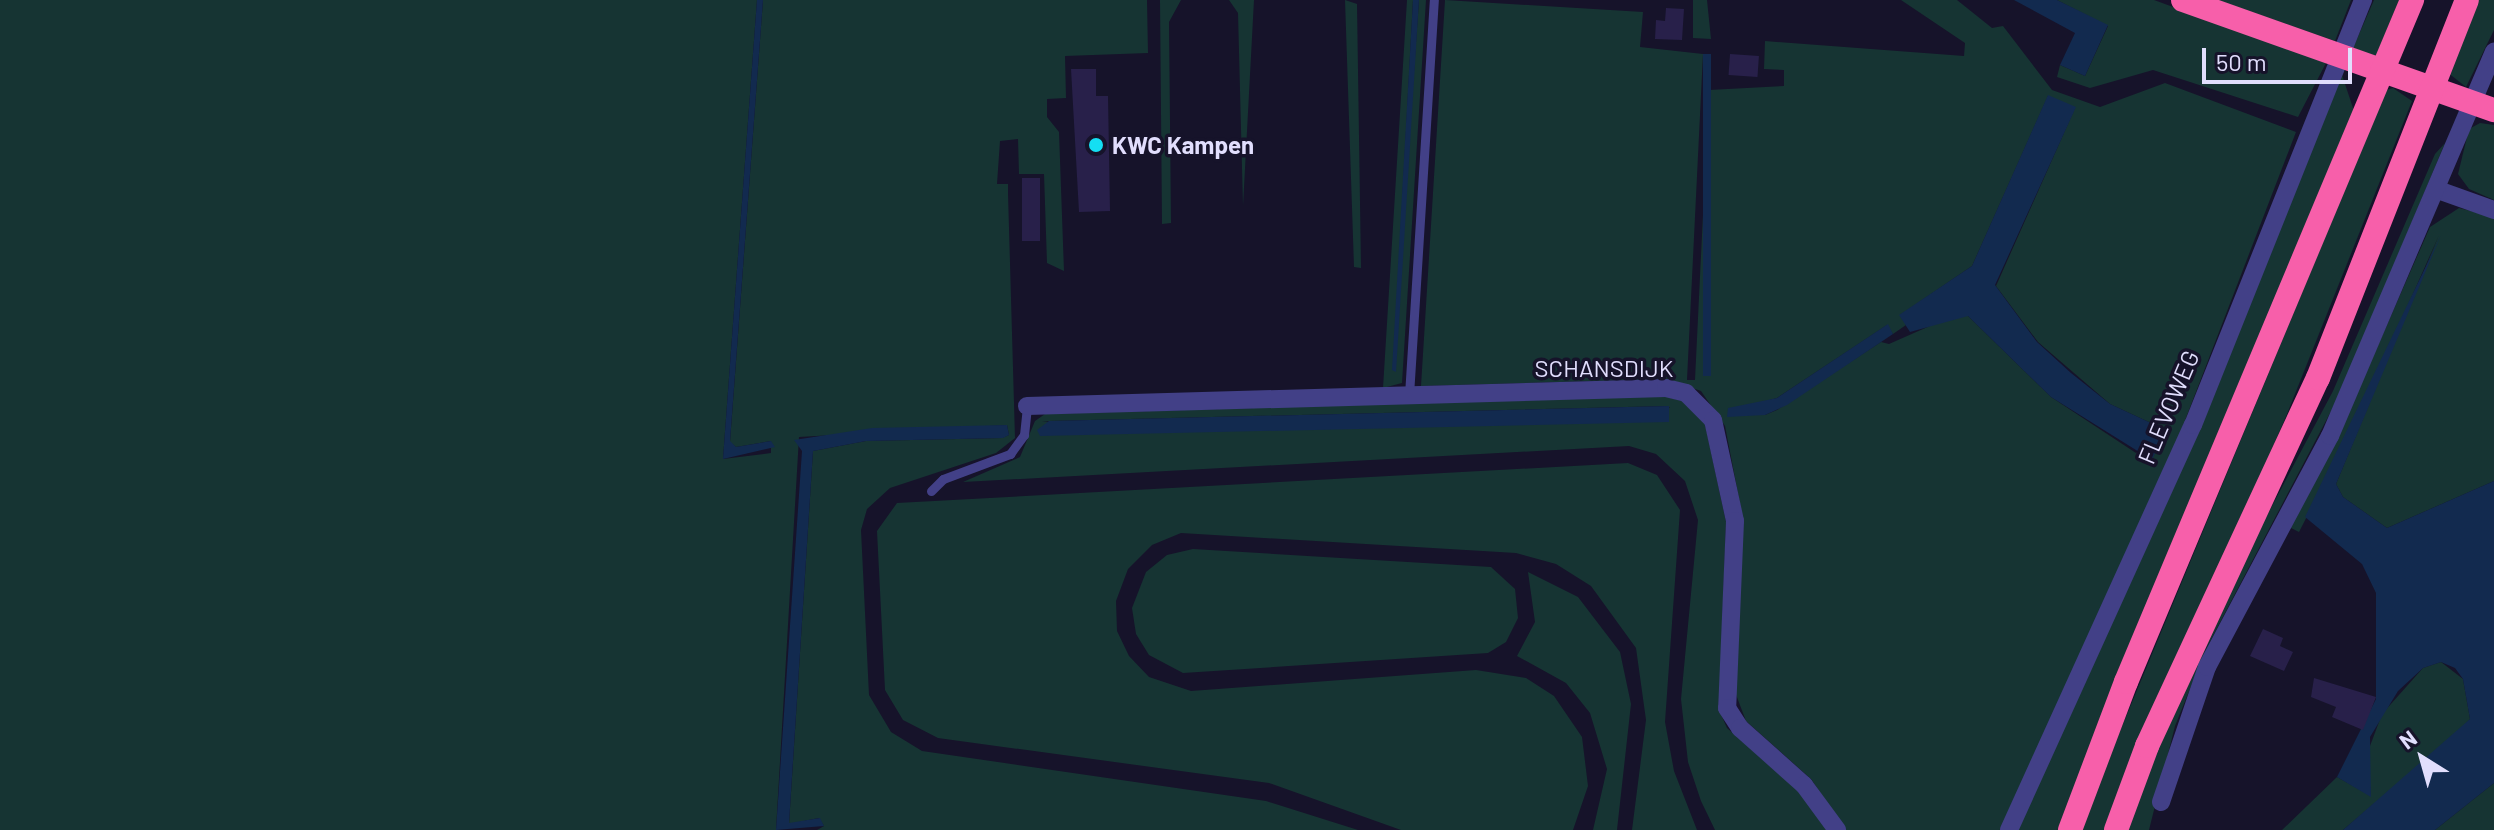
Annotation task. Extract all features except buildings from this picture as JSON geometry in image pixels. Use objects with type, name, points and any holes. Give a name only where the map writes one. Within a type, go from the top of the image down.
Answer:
[{"type":"highway","points":[[2183,0],[2381,74],[2483,106]]},
{"type":"highway","points":[[2070,830],[2126,682],[2412,0]]},
{"type":"highway","points":[[2116,830],[2147,746],[2318,378],[2430,87],[2467,0]]},
{"type":"street","name":"FLEVOWEG","points":[[2009,830],[2193,425],[2363,0]]},
{"type":"street","points":[[2161,802],[2207,667],[2330,436],[2438,190],[2483,106],[2494,51]]},
{"type":"street","points":[[2438,190],[2494,210]]},
{"type":"street","name":"SCHANSDIJK","points":[[1027,406],[1666,388],[1702,404],[1716,429],[1736,534],[1727,708],[1740,728],[1804,785],[1837,830]]},
{"type":"lane","points":[[1409,395],[1434,0]]},
{"type":"lane","points":[[931,491],[943,479],[1010,454],[1024,435],[1027,406]]},
{"type":"green space","points":[[0,0],[757,0],[723,459],[771,453],[771,441],[736,447],[730,442],[763,0],[1147,0],[1148,53],[1065,56],[1066,98],[1047,99],[1047,117],[1059,132],[1064,271],[1047,263],[1044,174],[1019,174],[1018,139],[1000,141],[997,184],[1008,184],[1015,438],[996,453],[890,488],[867,509],[861,530],[869,695],[891,732],[922,751],[1266,801],[1358,830],[817,830],[824,826],[819,818],[789,824],[813,451],[866,441],[1002,438],[1009,435],[1007,425],[799,437],[776,830],[0,830]]},
{"type":"green space","points":[[1160,0],[1181,0],[1169,22],[1171,223],[1162,224]]},
{"type":"green space","points":[[1229,0],[1254,0],[1243,206],[1238,13]]},
{"type":"green space","points":[[1345,0],[1357,4],[1361,268],[1354,267]]},
{"type":"green space","points":[[1407,0],[1413,0],[1393,372],[1419,0],[1426,0],[1402,383],[1383,388]]},
{"type":"green space","points":[[1445,0],[1643,12],[1640,47],[1703,54],[1687,380],[1695,380],[1709,90],[1784,86],[1784,70],[1764,69],[1765,41],[1964,56],[1965,43],[1901,0],[1957,0],[1992,28],[2003,26],[2052,90],[2100,107],[2165,83],[2296,132],[2179,436],[2000,830],[1846,830],[1811,779],[1746,721],[1735,692],[1743,519],[1725,426],[1701,391],[1666,379],[1421,386]],"holes":[[[2048,96],[2075,108],[1996,286],[2038,342],[2110,404],[2166,430],[2136,453],[2051,397],[1968,316],[1957,314],[1889,344],[1881,342],[1777,410],[1765,415],[1748,406],[1777,398],[1887,325],[1893,334],[1906,325],[1900,315],[1972,266]]]},
{"type":"green space","points":[[1693,0],[1707,0],[1711,39],[1693,38]]},
{"type":"green space","points":[[2057,0],[2154,0],[2326,63],[2298,117],[2153,70],[2090,88],[2057,77],[2060,65],[2085,76],[2108,26]]},
{"type":"green space","points":[[2217,0],[2351,0],[2335,41]]},
{"type":"green space","points":[[2374,0],[2399,0],[2376,56],[2353,48]]},
{"type":"green space","points":[[2478,0],[2494,0],[2494,30],[2466,87],[2447,72]]},
{"type":"green space","points":[[2342,75],[2354,111],[2063,830],[2018,830]]},
{"type":"green space","points":[[2393,88],[2412,101],[2287,414],[2107,830],[2079,830],[2386,90]]},
{"type":"green space","points":[[2480,123],[2494,125],[2494,200],[2469,189],[2458,174],[2469,129]]},
{"type":"green space","points":[[2445,143],[2339,396],[2206,649],[2175,726],[2149,830],[2122,830],[2229,587],[2333,391],[2435,154]]},
{"type":"green space","points":[[2459,208],[2494,217],[2494,481],[2387,528],[2343,497],[2336,484],[2439,235],[2361,411],[2299,532],[2289,527],[2350,409],[2430,227]]},
{"type":"green space","points":[[1664,396],[1682,401],[1705,424],[1726,522],[1719,710],[1727,728],[1798,791],[1827,830],[1715,830],[1701,801],[1688,762],[1681,699],[1698,520],[1685,481],[1656,454],[1629,446],[963,482],[1020,457],[1035,421],[1045,414]],"holes":[[[1668,406],[1670,408],[1042,422]]]},
{"type":"green space","points":[[1628,463],[1657,475],[1680,510],[1665,722],[1674,771],[1697,830],[1632,830],[1646,720],[1636,648],[1591,586],[1556,564],[1516,553],[1181,533],[1152,545],[1128,569],[1116,601],[1117,631],[1129,656],[1149,677],[1191,691],[1476,670],[1526,678],[1554,696],[1582,737],[1588,786],[1573,830],[1401,830],[1269,783],[938,738],[903,720],[885,690],[877,531],[897,503]]},
{"type":"green space","points":[[1193,549],[1491,567],[1515,589],[1518,618],[1506,642],[1488,653],[1183,673],[1149,655],[1136,634],[1132,608],[1146,572],[1167,555]]},
{"type":"green space","points":[[1528,572],[1578,597],[1620,652],[1631,704],[1617,830],[1593,830],[1607,769],[1590,713],[1566,683],[1517,656],[1535,622]]},
{"type":"green space","points":[[2441,662],[2463,679],[2470,719],[2461,730],[2343,830],[2282,830],[2337,777],[2371,796],[2367,754],[2382,714],[2423,668]]},
{"type":"green space","points":[[2494,783],[2494,830],[2435,830]]},
{"type":"water","points":[[757,0],[763,0],[730,441],[736,447],[771,441],[775,447],[723,459]]},
{"type":"water","points":[[1413,0],[1419,0],[1396,372],[1392,370]]},
{"type":"water","points":[[2014,0],[2057,0],[2108,25],[2085,76],[2060,65],[2075,33]]},
{"type":"water","points":[[1703,54],[1711,54],[1711,376],[1703,376]]},
{"type":"water","points":[[2048,95],[2076,107],[1995,285],[2037,342],[2071,373],[2110,404],[2166,430],[2152,460],[2051,397],[1968,316],[1910,332],[1899,315],[1972,266]]},
{"type":"water","points":[[2441,235],[2336,484],[2343,497],[2387,528],[2494,481],[2494,783],[2435,830],[2343,830],[2470,719],[2463,679],[2455,668],[2441,662],[2423,668],[2398,691],[2370,737],[2371,797],[2337,777],[2376,699],[2376,593],[2362,564],[2305,517]]},
{"type":"water","points":[[1888,324],[1893,334],[1787,405],[1765,415],[1727,417],[1728,408],[1777,398]]},
{"type":"water","points":[[1669,406],[1669,422],[1040,436],[1037,430],[1049,421]]},
{"type":"water","points":[[1007,425],[1009,435],[1003,438],[866,441],[813,451],[789,823],[820,818],[824,826],[776,830],[802,451],[794,440],[872,428]]},
{"type":"place","name":"KWC Kampen","points":[[1096,145]]}]
